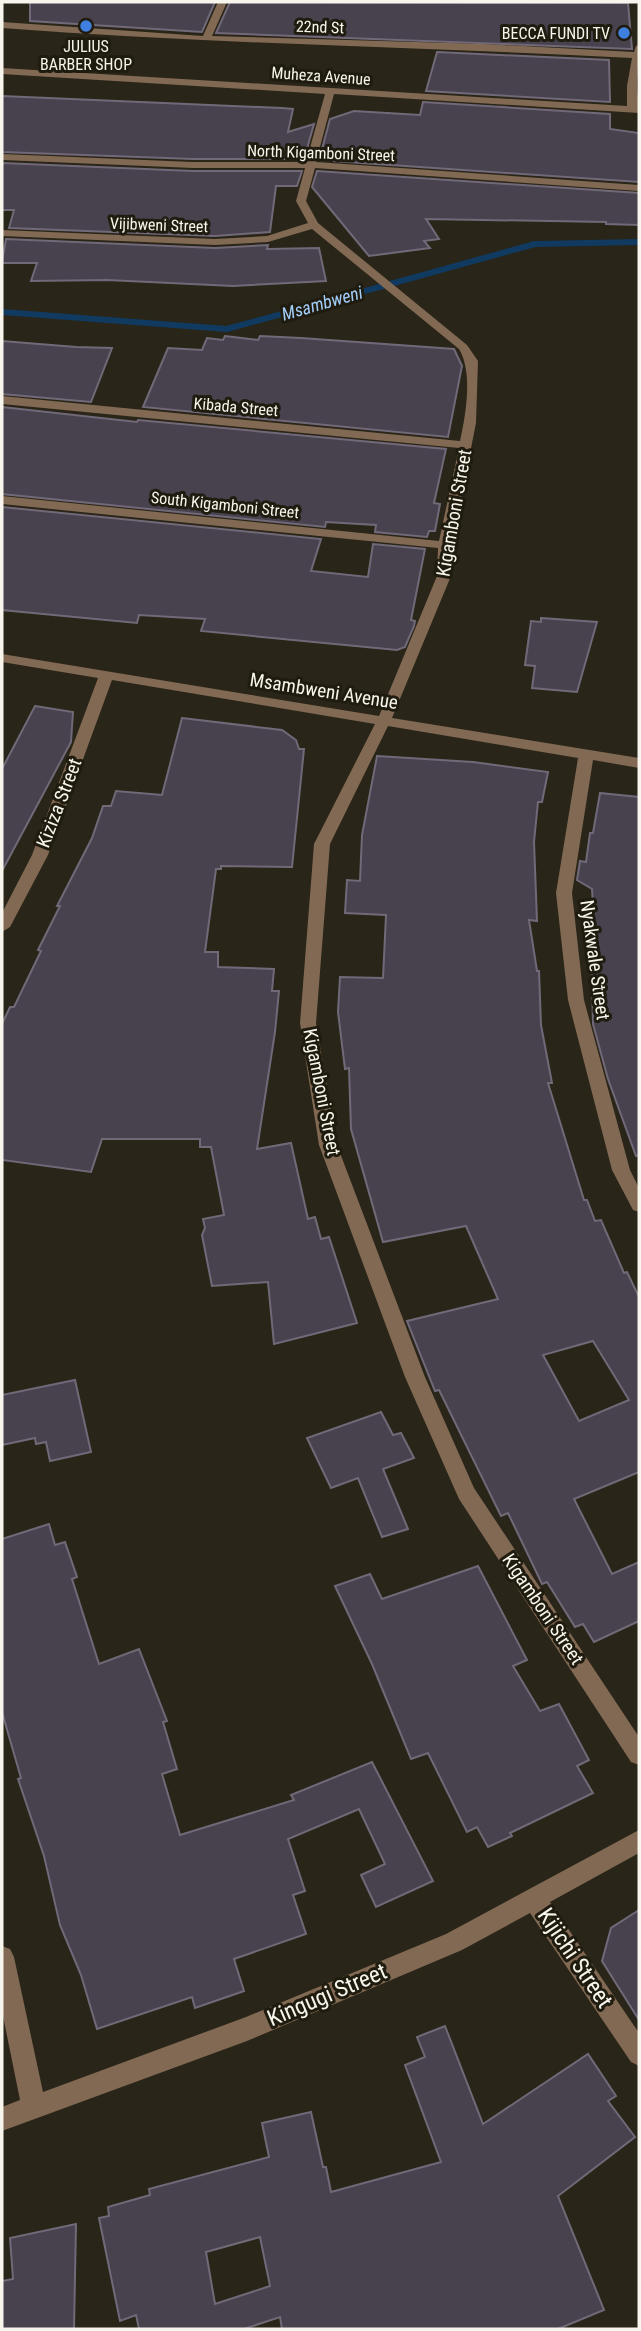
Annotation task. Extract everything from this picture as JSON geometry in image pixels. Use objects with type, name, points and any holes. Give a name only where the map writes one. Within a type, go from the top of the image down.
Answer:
[{"type":"street","points":[[206,39],[222,2]]},
{"type":"street","name":"22nd St","points":[[2,25],[206,39],[638,55]]},
{"type":"street","points":[[636,110],[632,86],[639,48]]},
{"type":"street","name":"Muheza Avenue","points":[[2,71],[636,110]]},
{"type":"street","points":[[314,225],[301,201],[330,92]]},
{"type":"street","name":"North Kigamboni Street","points":[[2,157],[193,165],[309,165],[639,188]]},
{"type":"street","name":"Vijibweni Street","points":[[2,233],[215,242],[268,239],[314,225]]},
{"type":"street","name":"Kigamboni Street","points":[[314,225],[470,355],[471,410],[467,445],[445,545],[444,576],[384,720],[322,844],[308,1023],[328,1145],[415,1377],[466,1493],[639,1755]]},
{"type":"street","name":"Kibada Street","points":[[2,400],[467,445]]},
{"type":"street","name":"South Kigamboni Street","points":[[2,500],[445,545]]},
{"type":"street","name":"Msambweni Avenue","points":[[2,658],[639,763]]},
{"type":"street","name":"Kiziza Street","points":[[2,928],[40,855],[107,674]]},
{"type":"street","name":"Nyakwale Street","points":[[586,756],[564,893],[574,987],[621,1170],[639,1205]]},
{"type":"street","name":"Kingugi Street","points":[[2,2119],[247,2029],[442,1947],[639,1841]]},
{"type":"street","name":"Kijichi Street","points":[[534,1898],[639,2054]]},
{"type":"street","points":[[2,1957],[34,2108]]},
{"type":"building","points":[[30,2],[215,2],[202,32],[30,21]]},
{"type":"building","points":[[230,2],[628,3],[632,49],[216,33]]},
{"type":"building","points":[[437,52],[609,60],[610,102],[426,91]]},
{"type":"building","points":[[2,96],[282,108],[293,109],[288,132],[314,124],[304,159],[193,159],[2,152]]},
{"type":"building","points":[[423,102],[610,114],[610,129],[639,133],[639,182],[319,160],[330,119],[354,111],[420,115]]},
{"type":"building","points":[[2,163],[193,171],[302,171],[297,186],[276,186],[270,232],[215,236],[9,228],[14,210],[2,210]]},
{"type":"building","points":[[317,171],[639,193],[639,225],[426,219],[439,239],[424,241],[430,248],[369,256],[312,187]]},
{"type":"building","points":[[6,239],[215,248],[268,245],[267,249],[319,248],[326,281],[233,286],[107,280],[31,281],[37,263],[2,263]]},
{"type":"building","points":[[225,336],[258,340],[260,336],[301,338],[454,349],[462,366],[448,437],[143,407],[168,348],[202,350],[207,338],[223,340]]},
{"type":"building","points":[[2,341],[112,348],[91,402],[2,394]]},
{"type":"building","points":[[2,407],[137,422],[446,449],[434,503],[440,504],[435,531],[429,531],[427,537],[375,532],[376,525],[326,522],[325,527],[2,494]]},
{"type":"building","points":[[2,507],[321,539],[311,571],[368,577],[373,544],[425,549],[411,620],[415,621],[414,626],[405,647],[397,650],[201,631],[205,619],[139,615],[137,623],[2,610]]},
{"type":"building","points":[[541,618],[597,622],[577,692],[532,688],[535,666],[525,665],[531,621],[541,622]]},
{"type":"building","points":[[35,706],[73,712],[71,742],[2,871],[2,769]]},
{"type":"building","points":[[182,718],[282,730],[296,740],[299,749],[304,749],[292,867],[221,866],[221,869],[216,869],[205,952],[218,952],[218,967],[274,969],[272,991],[279,991],[257,1149],[291,1143],[308,1219],[315,1217],[321,1239],[329,1237],[357,1323],[274,1344],[268,1282],[212,1286],[202,1235],[205,1228],[203,1219],[224,1215],[211,1147],[200,1147],[200,1139],[102,1139],[91,1172],[2,1160],[2,1024],[10,1007],[14,1007],[41,951],[38,950],[92,838],[103,806],[111,806],[116,791],[162,795]]},
{"type":"building","points":[[377,756],[473,762],[548,772],[542,802],[538,802],[534,842],[537,921],[529,920],[539,971],[541,1025],[552,1083],[548,1083],[584,1200],[587,1200],[595,1221],[601,1220],[624,1273],[627,1272],[639,1297],[639,1472],[574,1499],[612,1574],[639,1562],[639,1621],[594,1642],[583,1624],[575,1627],[547,1582],[542,1584],[508,1513],[501,1516],[439,1390],[435,1391],[407,1321],[498,1299],[466,1226],[383,1242],[351,1129],[349,1068],[345,1069],[338,1012],[340,977],[383,978],[386,915],[345,913],[347,880],[360,881],[362,835]],"holes":[[[593,1341],[629,1400],[579,1421],[543,1355]]]},
{"type":"building","points":[[600,793],[639,797],[639,1155],[636,1156],[608,1079],[593,1024],[591,938],[595,938],[592,889],[577,880],[580,861],[586,862]]},
{"type":"building","points":[[75,1380],[91,1452],[50,1461],[46,1442],[36,1444],[35,1438],[2,1445],[2,1395]]},
{"type":"building","points":[[381,1412],[393,1435],[401,1433],[414,1458],[383,1469],[408,1529],[382,1537],[358,1478],[331,1488],[307,1438]]},
{"type":"building","points":[[49,1524],[55,1545],[65,1542],[77,1577],[72,1579],[99,1664],[139,1649],[167,1721],[163,1722],[177,1769],[162,1774],[180,1835],[294,1800],[291,1795],[372,1762],[433,1881],[376,1907],[361,1875],[385,1864],[359,1809],[288,1839],[305,1891],[293,1895],[306,1934],[234,1959],[244,1991],[195,2008],[192,1997],[97,2029],[81,1975],[60,1925],[44,1856],[18,1779],[21,1778],[2,1712],[2,1539]]},
{"type":"building","points":[[478,1566],[527,1660],[513,1666],[540,1711],[559,1704],[589,1760],[577,1766],[593,1793],[510,1833],[512,1836],[488,1847],[477,1827],[467,1832],[428,1753],[411,1759],[372,1664],[335,1586],[370,1574],[382,1599]]},
{"type":"building","points":[[639,1910],[639,2020],[602,1961],[611,1928]]},
{"type":"building","points":[[445,2026],[483,2124],[588,2054],[616,2096],[608,2101],[635,2137],[558,2196],[604,2310],[558,2329],[282,2329],[280,2317],[244,2329],[139,2329],[136,2315],[120,2321],[99,2218],[109,2216],[108,2207],[150,2195],[149,2189],[269,2157],[262,2123],[311,2112],[331,2192],[441,2162],[405,2065],[425,2057],[417,2037]],"holes":[[[260,2237],[270,2286],[215,2304],[206,2252]]]},
{"type":"building","points":[[76,2224],[74,2329],[2,2329],[2,2281],[13,2279],[10,2238]]},
{"type":"waterway","name":"Msambweni","points":[[2,312],[227,329],[535,244],[639,242]]},
{"type":"place","name":"JULIUS BARBER SHOP","points":[[86,26]]},
{"type":"place","name":"BECCA FUNDI TV","points":[[624,33]]}]
